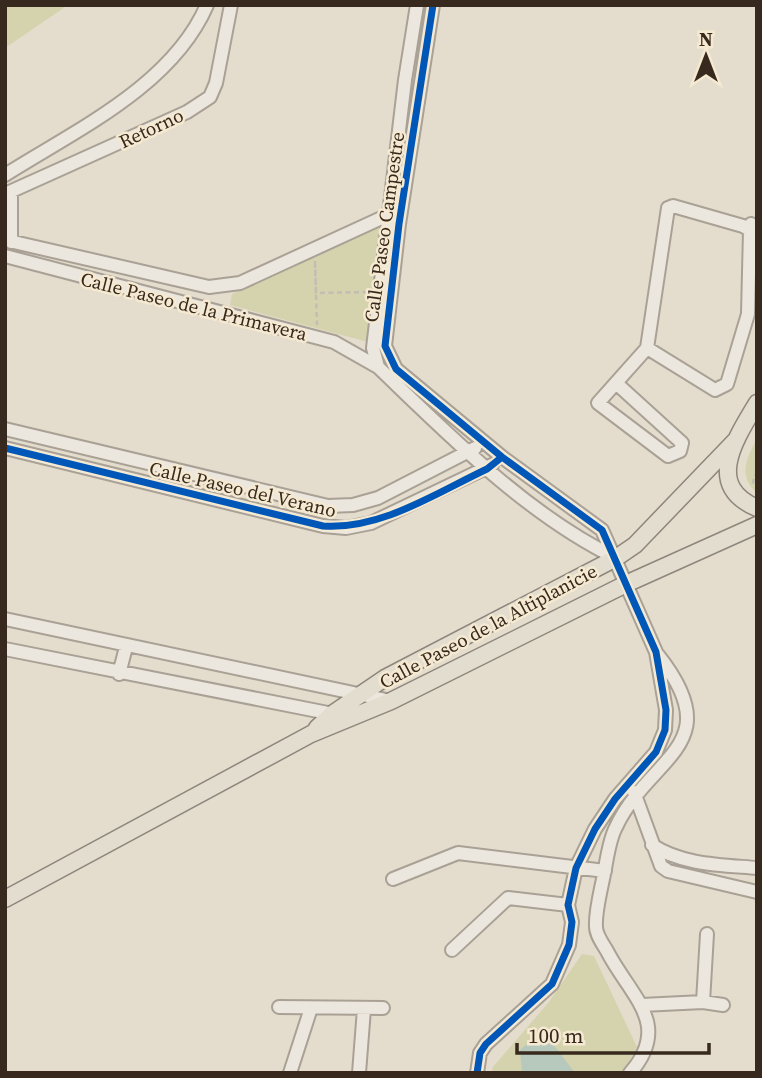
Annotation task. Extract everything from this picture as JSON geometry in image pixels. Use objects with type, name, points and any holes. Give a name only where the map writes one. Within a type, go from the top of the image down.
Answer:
[{"type":"main road","points":[[757,403],[727,460],[727,475],[734,490],[745,503],[757,508]]},
{"type":"main road","name":"Calle Paseo de la Altiplanicie","points":[[311,734],[360,693],[616,558],[635,545],[735,441]]},
{"type":"main road","name":"Calle Paseo de la Altiplanicie","points":[[311,734],[391,701],[628,583],[757,525]]},
{"type":"main road","points":[[5,899],[311,734]]},
{"type":"street","points":[[5,174],[107,111],[165,66],[202,18],[207,5]]},
{"type":"street","name":"Retorno","points":[[8,193],[187,112],[210,97],[219,72],[231,5]]},
{"type":"street","name":"Calle Paseo Campestre","points":[[378,367],[373,348],[393,210],[417,5]]},
{"type":"street","name":"Calle Paseo Campestre","points":[[433,5],[393,210],[385,346],[396,369],[502,457],[602,530],[628,583],[656,652]]},
{"type":"street","points":[[8,193],[8,241]]},
{"type":"street","points":[[616,383],[682,443],[680,451],[668,456],[598,403],[647,348],[668,208],[673,205],[752,227],[748,314],[727,384],[715,390],[647,348]]},
{"type":"street","name":"Calle Paseo de la Primavera","points":[[8,241],[209,287],[225,287],[240,283],[393,210]]},
{"type":"street","name":"Calle Paseo de la Primavera","points":[[5,256],[121,289],[334,342],[378,367]]},
{"type":"street","points":[[121,289],[125,269]]},
{"type":"street","points":[[378,367],[487,469],[590,545],[616,558]]},
{"type":"street","name":"Calle Paseo del Verano","points":[[5,429],[328,506],[353,505],[378,498],[469,453],[483,442]]},
{"type":"street","name":"Calle Paseo del Verano","points":[[5,448],[323,526],[346,528],[371,523],[487,469],[502,457]]},
{"type":"street","points":[[111,474],[115,455]]},
{"type":"street","points":[[234,504],[238,484]]},
{"type":"street","name":"Calle Paseo de la Altiplanicie","points":[[5,619],[126,647],[391,701]]},
{"type":"street","points":[[119,674],[126,647]]},
{"type":"street","points":[[5,649],[349,719]]},
{"type":"street","points":[[477,1073],[480,1054],[486,1044],[552,984],[569,945],[572,922],[568,905],[576,868],[595,829],[628,783],[656,752],[665,730],[666,710],[656,652]]},
{"type":"street","points":[[631,1073],[646,1055],[649,1044],[642,1005],[617,971],[596,928],[615,828],[637,796],[674,754],[686,718],[688,704],[680,682],[656,652]]},
{"type":"street","points":[[628,783],[637,796],[656,858],[668,870],[757,892]]},
{"type":"street","points":[[652,845],[665,854],[696,861],[757,868]]},
{"type":"street","points":[[393,879],[458,853],[605,871]]},
{"type":"street","points":[[452,950],[508,898],[568,905]]},
{"type":"street","points":[[572,922],[579,927],[596,928]]},
{"type":"street","points":[[703,1002],[707,934]]},
{"type":"street","points":[[642,1005],[703,1002],[723,1005]]},
{"type":"street","points":[[279,1007],[383,1008]]},
{"type":"street","points":[[290,1073],[298,1041],[311,1008]]},
{"type":"street","points":[[359,1073],[364,1009]]},
{"type":"path","points":[[317,328],[315,255],[316,293],[374,291]]},
{"type":"path","points":[[757,471],[753,482],[757,489]]},
{"type":"green space","points":[[5,5],[68,5],[5,48]]},
{"type":"green space","points":[[381,224],[368,342],[230,305],[232,294]]},
{"type":"green space","points":[[757,439],[757,493],[747,480],[746,467]]},
{"type":"green space","points":[[582,954],[594,956],[637,1047],[623,1073],[493,1073],[492,1068],[549,1002]]},
{"type":"shaded area","points":[[532,1040],[553,1044],[575,1073],[522,1073],[520,1050]]},
{"type":"cycle path","points":[[433,5],[399,224],[385,346],[396,369],[502,457],[602,530],[656,652],[666,710],[665,730],[656,752],[615,799],[595,829],[576,868],[568,905],[572,922],[569,945],[552,984],[486,1044],[480,1053],[477,1073]]},
{"type":"cycle path","points":[[5,448],[323,526],[366,522],[408,508],[487,469],[502,457]]}]
